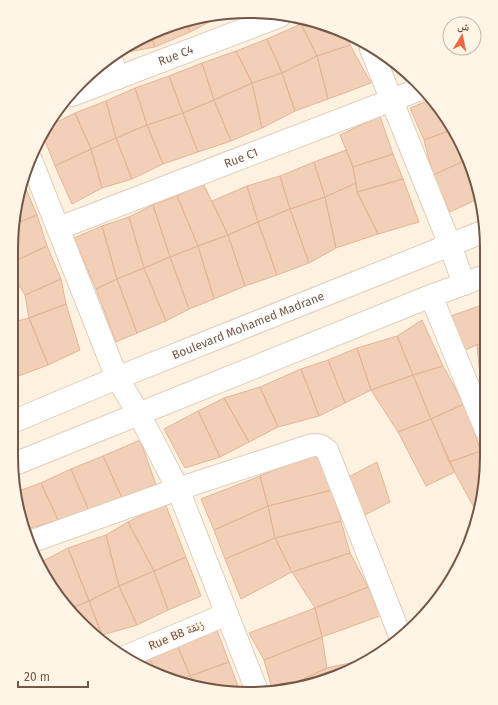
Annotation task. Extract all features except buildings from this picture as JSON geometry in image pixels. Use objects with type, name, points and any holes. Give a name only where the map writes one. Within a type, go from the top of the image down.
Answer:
[{"type":"street","name":"Rue C4","points":[[85,87],[115,68],[271,19]]},
{"type":"street","points":[[373,55],[450,245],[464,284]]},
{"type":"street","name":"Rue C1","points":[[59,228],[417,91]]},
{"type":"street","points":[[34,165],[117,378],[139,414],[178,489],[255,687]]},
{"type":"street","name":"Boulevard Mohamed Madrane","points":[[18,419],[117,378],[480,233]]},
{"type":"street","points":[[18,464],[431,296],[480,278]]},
{"type":"street","points":[[431,296],[480,415]]},
{"type":"street","points":[[34,540],[178,489],[315,444],[322,446],[327,450],[399,632]]},
{"type":"street","name":"Rue B8 زنقة","points":[[131,655],[227,614]]}]
